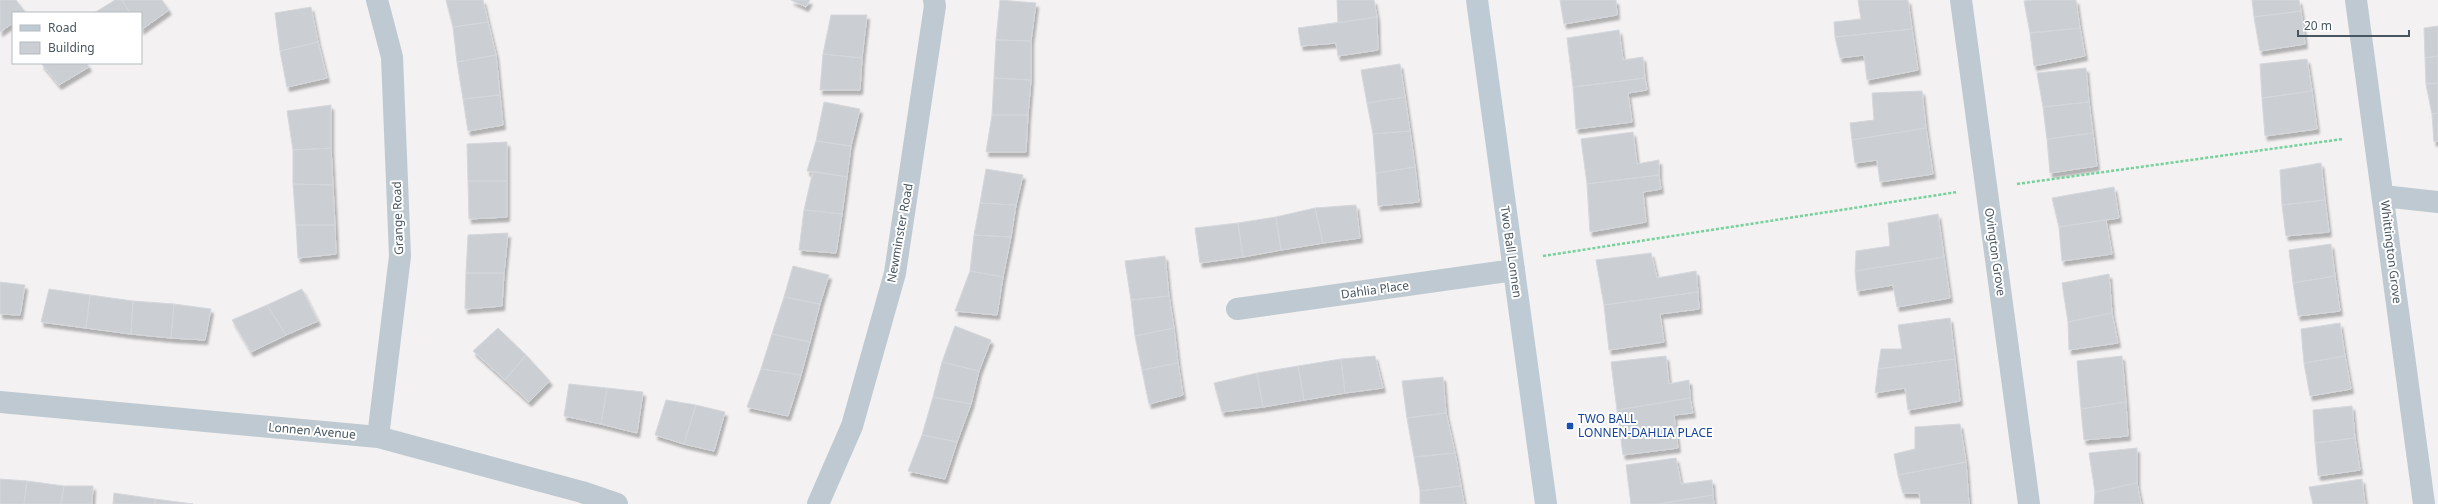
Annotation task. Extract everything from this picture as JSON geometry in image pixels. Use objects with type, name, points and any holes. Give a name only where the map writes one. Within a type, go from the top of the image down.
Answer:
[{"type":"main road","name":"Two Ball Lonnen","points":[[1476,0],[1546,504]]},
{"type":"street","name":"Grange Road","points":[[377,0],[392,57],[400,256],[378,437]]},
{"type":"street","name":"Newminster Road","points":[[818,504],[852,426],[895,274],[935,6],[934,0]]},
{"type":"street","name":"Ovington Grove","points":[[1960,0],[2029,504]]},
{"type":"street","name":"Whittington Grove","points":[[2356,0],[2424,504]]},
{"type":"street","points":[[2383,196],[2438,202]]},
{"type":"street","name":"Dahlia Place","points":[[1237,310],[1513,266]]},
{"type":"street","name":"Lonnen Avenue","points":[[0,402],[378,437],[582,492],[617,504]]},
{"type":"path","points":[[1513,266],[1986,188],[2374,135]]},
{"type":"building","points":[[0,0],[16,0],[25,12],[12,12],[12,24],[0,32]]},
{"type":"building","points":[[115,0],[122,0],[129,12],[96,12]]},
{"type":"building","points":[[122,0],[162,0],[169,10],[142,29],[142,12],[129,12]]},
{"type":"building","points":[[446,0],[483,0],[488,22],[453,27]]},
{"type":"building","points":[[791,0],[810,0],[806,7]]},
{"type":"building","points":[[1000,0],[1036,3],[1031,41],[996,40]]},
{"type":"building","points":[[1337,0],[1374,0],[1377,17],[1338,23]]},
{"type":"building","points":[[1560,0],[1616,0],[1617,15],[1564,24]]},
{"type":"building","points":[[1858,0],[1908,0],[1912,29],[1835,37],[1834,22],[1861,19]]},
{"type":"building","points":[[2076,0],[2080,28],[2030,33],[2024,1]]},
{"type":"building","points":[[2252,0],[2299,0],[2301,11],[2254,17]]},
{"type":"building","points":[[311,7],[318,42],[280,51],[275,13]]},
{"type":"building","points":[[2301,11],[2305,44],[2260,51],[2254,17]]},
{"type":"building","points":[[831,15],[867,15],[862,58],[823,54]]},
{"type":"building","points":[[1377,17],[1378,50],[1338,56],[1336,43],[1301,46],[1298,28]]},
{"type":"building","points":[[488,22],[496,55],[457,62],[453,27]]},
{"type":"building","points":[[2438,26],[2438,56],[2425,58],[2424,28]]},
{"type":"building","points":[[2080,28],[2085,56],[2034,66],[2030,33]]},
{"type":"building","points":[[1912,29],[1918,70],[1867,80],[1864,55],[1840,58],[1835,37]]},
{"type":"building","points":[[1619,30],[1623,60],[1643,57],[1645,78],[1573,87],[1567,38]]},
{"type":"building","points":[[996,40],[1031,41],[1031,80],[994,78]]},
{"type":"building","points":[[318,42],[327,78],[287,87],[280,51]]},
{"type":"building","points":[[823,54],[862,58],[860,90],[820,90]]},
{"type":"building","points":[[496,55],[500,95],[463,99],[457,62]]},
{"type":"building","points":[[2438,56],[2438,83],[2426,84],[2425,58]]},
{"type":"building","points":[[2307,59],[2312,91],[2262,98],[2260,64]]},
{"type":"building","points":[[42,64],[88,64],[89,67],[59,85]]},
{"type":"building","points":[[1400,64],[1405,97],[1367,103],[1361,70]]},
{"type":"building","points":[[2086,68],[2089,102],[2043,107],[2037,73]]},
{"type":"building","points":[[994,78],[1031,80],[1028,115],[992,115]]},
{"type":"building","points":[[1645,78],[1647,90],[1628,93],[1632,122],[1576,129],[1573,87]]},
{"type":"building","points":[[2438,83],[2438,113],[2432,114],[2426,84]]},
{"type":"building","points":[[1922,91],[1926,128],[1852,140],[1850,123],[1874,120],[1872,93]]},
{"type":"building","points":[[2312,91],[2317,129],[2265,136],[2262,98]]},
{"type":"building","points":[[500,95],[503,125],[468,131],[463,99]]},
{"type":"building","points":[[1405,97],[1410,131],[1373,134],[1367,103]]},
{"type":"building","points":[[824,102],[860,109],[851,146],[816,141]]},
{"type":"building","points":[[2089,102],[2093,133],[2047,139],[2043,107]]},
{"type":"building","points":[[331,105],[331,148],[293,150],[287,111]]},
{"type":"building","points":[[2438,113],[2438,141],[2434,142],[2432,114]]},
{"type":"building","points":[[992,115],[1028,115],[1026,152],[986,152]]},
{"type":"building","points":[[1926,128],[1933,174],[1880,182],[1877,160],[1855,163],[1852,140]]},
{"type":"building","points":[[1410,131],[1415,167],[1376,173],[1373,134]]},
{"type":"building","points":[[1633,132],[1637,164],[1659,160],[1659,175],[1587,184],[1581,139]]},
{"type":"building","points":[[2093,133],[2097,166],[2050,173],[2047,139]]},
{"type":"building","points":[[816,141],[851,146],[847,177],[807,171]]},
{"type":"building","points":[[507,142],[507,181],[468,181],[467,144]]},
{"type":"building","points":[[331,148],[333,185],[293,184],[293,150]]},
{"type":"building","points":[[2321,163],[2325,200],[2282,205],[2280,170]]},
{"type":"building","points":[[1415,167],[1419,202],[1378,206],[1376,173]]},
{"type":"building","points":[[986,169],[1023,175],[1016,205],[980,203]]},
{"type":"building","points":[[813,171],[847,177],[842,214],[804,210]]},
{"type":"building","points":[[1659,175],[1661,189],[1643,192],[1646,222],[1590,232],[1587,184]]},
{"type":"building","points":[[468,181],[507,181],[507,217],[469,219]]},
{"type":"building","points":[[293,184],[333,185],[335,225],[296,225]]},
{"type":"building","points":[[2114,187],[2119,218],[2059,227],[2052,198]]},
{"type":"building","points":[[2325,200],[2329,232],[2286,236],[2282,205]]},
{"type":"building","points":[[980,203],[1016,205],[1011,237],[974,235]]},
{"type":"building","points":[[1356,205],[1360,238],[1323,243],[1315,208]]},
{"type":"building","points":[[1315,208],[1323,243],[1281,250],[1276,217]]},
{"type":"building","points":[[804,210],[842,214],[836,253],[799,250]]},
{"type":"building","points":[[1938,214],[1944,257],[1855,271],[1856,251],[1890,246],[1888,223]]},
{"type":"building","points":[[1276,217],[1281,250],[1243,257],[1238,223]]},
{"type":"building","points":[[2106,220],[2112,254],[2062,261],[2059,227]]},
{"type":"building","points":[[1238,223],[1243,257],[1200,263],[1195,228]]},
{"type":"building","points":[[296,225],[335,225],[336,254],[298,258]]},
{"type":"building","points":[[508,233],[504,273],[466,273],[468,235]]},
{"type":"building","points":[[974,235],[1011,237],[1003,277],[970,271]]},
{"type":"building","points":[[2331,244],[2335,276],[2293,283],[2289,250]]},
{"type":"building","points":[[1651,253],[1657,278],[1696,271],[1698,292],[1604,305],[1596,260]]},
{"type":"building","points":[[1165,256],[1169,296],[1131,300],[1125,261]]},
{"type":"building","points":[[1944,257],[1950,298],[1897,307],[1893,285],[1857,291],[1855,271]]},
{"type":"building","points":[[793,266],[829,275],[820,304],[784,297]]},
{"type":"building","points":[[970,271],[1003,277],[997,315],[955,311]]},
{"type":"building","points":[[466,273],[504,273],[502,306],[465,309]]},
{"type":"building","points":[[2109,274],[2112,313],[2068,322],[2062,283]]},
{"type":"building","points":[[2335,276],[2340,311],[2298,316],[2293,283]]},
{"type":"building","points":[[0,282],[25,285],[20,315],[0,314]]},
{"type":"building","points":[[49,289],[90,295],[86,328],[41,322]]},
{"type":"building","points":[[302,289],[318,321],[286,335],[267,305]]},
{"type":"building","points":[[1698,292],[1699,309],[1660,314],[1664,342],[1609,350],[1604,305]]},
{"type":"building","points":[[90,295],[133,301],[131,334],[86,328]]},
{"type":"building","points":[[1169,296],[1174,328],[1135,336],[1131,300]]},
{"type":"building","points":[[784,297],[820,304],[810,342],[772,334]]},
{"type":"building","points":[[133,301],[174,304],[171,338],[131,334]]},
{"type":"building","points":[[174,304],[211,309],[205,340],[171,338]]},
{"type":"building","points":[[267,305],[286,335],[251,352],[232,320]]},
{"type":"building","points":[[2112,313],[2118,343],[2069,350],[2068,322]]},
{"type":"building","points":[[1950,318],[1955,359],[1878,369],[1881,349],[1902,349],[1898,325]]},
{"type":"building","points":[[2340,323],[2345,356],[2304,363],[2301,329]]},
{"type":"building","points":[[955,326],[991,340],[979,371],[942,362]]},
{"type":"building","points":[[498,328],[526,355],[505,380],[473,351]]},
{"type":"building","points":[[1174,328],[1178,363],[1142,370],[1135,336]]},
{"type":"building","points":[[772,334],[810,342],[801,375],[761,369]]},
{"type":"building","points":[[526,355],[550,381],[529,402],[505,380]]},
{"type":"building","points":[[1375,356],[1383,388],[1345,393],[1341,359]]},
{"type":"building","points":[[1666,356],[1669,384],[1689,380],[1690,398],[1617,410],[1611,362]]},
{"type":"building","points":[[2122,356],[2126,402],[2081,409],[2077,361]]},
{"type":"building","points":[[2345,356],[2351,389],[2310,396],[2304,363]]},
{"type":"building","points":[[1341,359],[1345,393],[1304,400],[1298,366]]},
{"type":"building","points":[[1955,359],[1960,401],[1908,410],[1905,388],[1875,393],[1878,369]]},
{"type":"building","points":[[942,362],[979,371],[971,404],[933,397]]},
{"type":"building","points":[[1178,363],[1183,395],[1149,404],[1142,370]]},
{"type":"building","points":[[1298,366],[1304,400],[1263,407],[1257,373]]},
{"type":"building","points":[[761,369],[801,375],[788,416],[747,407]]},
{"type":"building","points":[[1257,373],[1263,407],[1222,412],[1214,383]]},
{"type":"building","points":[[1443,377],[1446,413],[1407,418],[1402,381]]},
{"type":"building","points":[[569,384],[607,388],[601,424],[564,416]]},
{"type":"building","points":[[607,388],[643,392],[637,433],[601,424]]},
{"type":"building","points":[[933,397],[971,404],[957,442],[922,435]]},
{"type":"building","points":[[1690,398],[1693,413],[1674,415],[1678,448],[1623,455],[1617,410]]},
{"type":"building","points":[[666,400],[696,405],[684,444],[655,435]]},
{"type":"building","points":[[2126,402],[2128,436],[2084,440],[2081,409]]},
{"type":"building","points":[[696,405],[725,412],[714,451],[684,444]]},
{"type":"building","points":[[2352,406],[2355,438],[2315,443],[2313,410]]},
{"type":"building","points":[[1446,413],[1455,453],[1414,457],[1407,418]]},
{"type":"building","points":[[1960,424],[1966,462],[1898,475],[1894,454],[1915,449],[1915,427]]},
{"type":"building","points":[[922,435],[957,442],[945,479],[908,471]]},
{"type":"building","points":[[2355,438],[2360,470],[2318,476],[2315,443]]},
{"type":"building","points":[[2137,448],[2137,483],[2095,492],[2089,453]]},
{"type":"building","points":[[1455,453],[1461,486],[1420,491],[1414,457]]},
{"type":"building","points":[[1676,458],[1681,484],[1712,480],[1713,495],[1658,504],[1631,504],[1626,465]]},
{"type":"building","points":[[1966,462],[1969,504],[1921,504],[1919,493],[1903,493],[1898,475]]},
{"type":"building","points":[[0,479],[27,481],[24,504],[0,504]]},
{"type":"building","points":[[2362,479],[2365,504],[2313,504],[2309,487]]},
{"type":"building","points":[[27,481],[64,486],[61,504],[24,504]]},
{"type":"building","points":[[2137,483],[2141,504],[2094,504],[2095,492]]},
{"type":"building","points":[[64,486],[93,486],[92,504],[61,504]]},
{"type":"building","points":[[1461,486],[1464,504],[1420,504],[1420,491]]},
{"type":"building","points":[[114,493],[155,499],[155,504],[113,504]]},
{"type":"building","points":[[1713,495],[1714,504],[1658,504]]},
{"type":"building","points":[[155,499],[193,504],[155,504]]},
{"type":"place","name":"TWO BALL LONNEN-DAHLIA PLACE","points":[[1570,426]]}]
